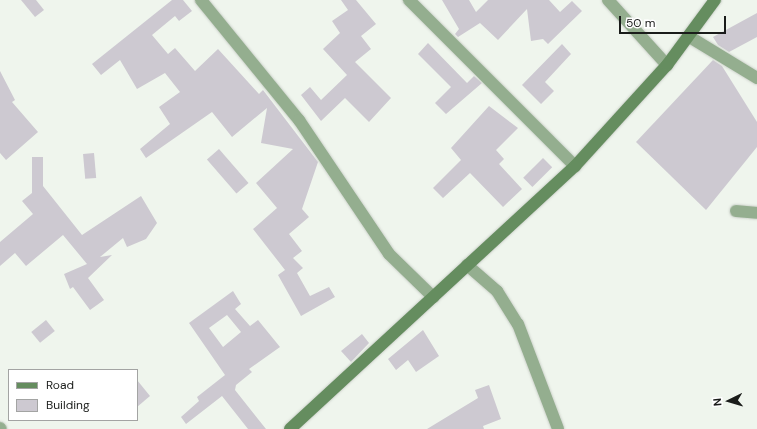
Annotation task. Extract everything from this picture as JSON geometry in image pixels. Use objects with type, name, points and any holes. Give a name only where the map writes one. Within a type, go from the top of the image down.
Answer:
[{"type":"street","points":[[201,0],[299,120],[389,254],[433,297]]},
{"type":"street","points":[[608,0],[667,65]]},
{"type":"street","points":[[290,429],[575,166],[667,65],[714,0]]},
{"type":"street","points":[[418,3],[575,166]]},
{"type":"street","points":[[688,36],[757,78]]},
{"type":"street","points":[[736,211],[757,213]]},
{"type":"street","points":[[468,265],[496,291],[518,324],[558,429]]},
{"type":"building","points":[[21,0],[36,0],[44,10],[35,17]]},
{"type":"building","points":[[172,0],[183,0],[192,11],[179,21],[175,16],[152,35],[168,54],[175,48],[195,71],[218,49],[259,94],[263,90],[318,162],[302,209],[309,217],[289,234],[302,251],[293,258],[303,268],[297,273],[310,296],[329,287],[335,297],[301,316],[278,275],[285,270],[253,229],[277,208],[256,183],[293,149],[261,143],[267,108],[232,137],[212,112],[146,158],[140,149],[170,124],[159,107],[180,92],[165,73],[137,89],[120,60],[101,75],[92,64]]},
{"type":"building","points":[[341,0],[356,0],[376,24],[361,36],[371,49],[355,62],[391,98],[369,122],[345,98],[321,121],[301,95],[310,87],[321,100],[347,75],[323,49],[340,33],[332,21],[348,10]]},
{"type":"building","points":[[442,0],[469,0],[476,12],[488,0],[549,0],[560,12],[572,1],[582,11],[548,44],[543,39],[531,41],[527,9],[498,40],[480,23],[458,37],[455,34],[459,29]]},
{"type":"building","points":[[757,13],[757,37],[729,52],[718,45],[713,37]]},
{"type":"building","points":[[428,43],[467,83],[474,76],[482,83],[446,114],[435,103],[451,87],[418,54]]},
{"type":"building","points":[[562,44],[571,54],[545,82],[554,91],[541,104],[522,85]]},
{"type":"building","points":[[713,60],[722,66],[757,122],[757,147],[706,210],[636,142]]},
{"type":"building","points":[[0,71],[15,100],[12,102],[38,132],[6,160],[0,153]]},
{"type":"building","points":[[489,106],[518,128],[496,150],[504,159],[499,164],[522,189],[503,207],[470,173],[443,198],[433,188],[461,160],[451,148]]},
{"type":"building","points":[[219,149],[249,183],[236,193],[207,159]]},
{"type":"building","points":[[94,153],[96,178],[85,179],[83,154]]},
{"type":"building","points":[[32,157],[43,157],[43,186],[82,235],[141,196],[157,223],[146,239],[127,247],[123,238],[100,257],[112,255],[88,278],[104,300],[90,310],[73,287],[70,289],[64,274],[87,264],[63,235],[26,266],[15,253],[0,266],[0,242],[33,214],[22,201],[32,193]]},
{"type":"building","points":[[543,158],[552,167],[532,187],[523,178]]},
{"type":"building","points":[[233,291],[241,304],[235,309],[250,326],[258,320],[280,347],[249,369],[252,372],[236,385],[235,390],[266,429],[248,429],[222,396],[186,424],[181,417],[199,401],[197,397],[225,375],[189,323]],"holes":[[[227,315],[241,332],[223,347],[209,328]]]},
{"type":"building","points":[[46,320],[55,331],[40,343],[31,332]]},
{"type":"building","points":[[423,330],[439,356],[416,372],[408,360],[396,370],[388,359]]},
{"type":"building","points":[[362,334],[369,343],[351,362],[341,351]]},
{"type":"building","points":[[138,381],[150,396],[138,406]]},
{"type":"building","points":[[489,385],[501,419],[483,426],[484,429],[427,429],[478,398],[475,390]]}]
